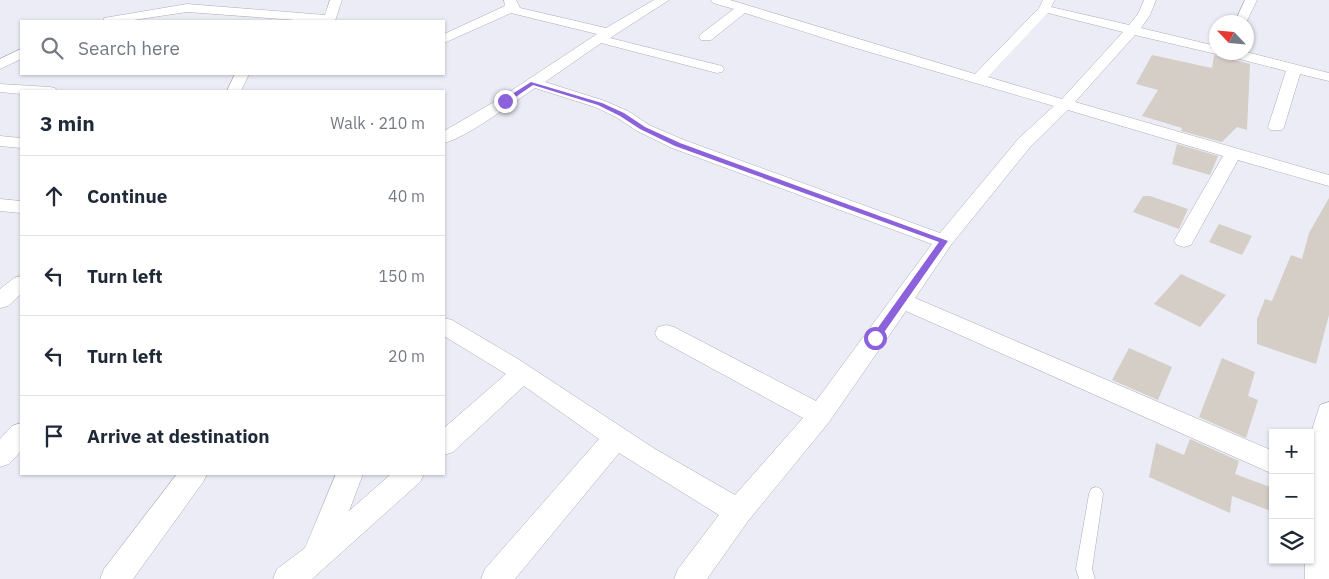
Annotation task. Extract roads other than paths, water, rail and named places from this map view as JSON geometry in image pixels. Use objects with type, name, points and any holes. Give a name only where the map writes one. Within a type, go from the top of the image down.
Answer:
[{"type":"street","points":[[230,11],[256,0]]},
{"type":"street","points":[[113,20],[132,15],[177,9],[230,11],[329,20],[336,0]]},
{"type":"street","points":[[445,137],[663,0]]},
{"type":"street","points":[[717,0],[882,51],[1329,181]]},
{"type":"street","points":[[689,579],[738,512],[820,416],[944,241],[1025,142],[1066,103],[1133,29],[1144,15],[1150,0]]},
{"type":"street","points":[[1244,15],[1251,0]]},
{"type":"street","points":[[445,38],[511,4],[516,11],[717,69]]},
{"type":"street","points":[[979,78],[1047,5],[1209,48]]},
{"type":"street","points":[[706,37],[744,8]]},
{"type":"street","points":[[0,65],[20,54]]},
{"type":"street","points":[[1254,58],[1329,77]]},
{"type":"street","points":[[1276,127],[1294,69]]},
{"type":"street","points":[[234,90],[242,75]]},
{"type":"street","points":[[532,83],[600,104],[622,114],[642,128],[678,144],[944,241]]},
{"type":"street","points":[[0,88],[33,90]]},
{"type":"street","points":[[0,141],[20,143]]},
{"type":"street","points":[[1184,241],[1233,153]]},
{"type":"street","points":[[0,205],[20,207]]},
{"type":"street","points":[[0,300],[20,283]]},
{"type":"street","points":[[903,301],[1269,461]]},
{"type":"street","points":[[445,327],[471,341],[572,405],[617,437],[738,512]]},
{"type":"street","points":[[666,333],[820,416]]},
{"type":"street","points":[[445,443],[522,374]]},
{"type":"street","points":[[1320,579],[1322,441],[1329,412]]},
{"type":"street","points":[[0,456],[20,435]]},
{"type":"street","points":[[496,579],[617,437]]},
{"type":"street","points":[[115,579],[192,475]]},
{"type":"street","points":[[316,558],[349,475]]},
{"type":"street","points":[[288,579],[316,558],[409,475]]},
{"type":"lane","points":[[1087,579],[1084,569],[1096,494]]}]
